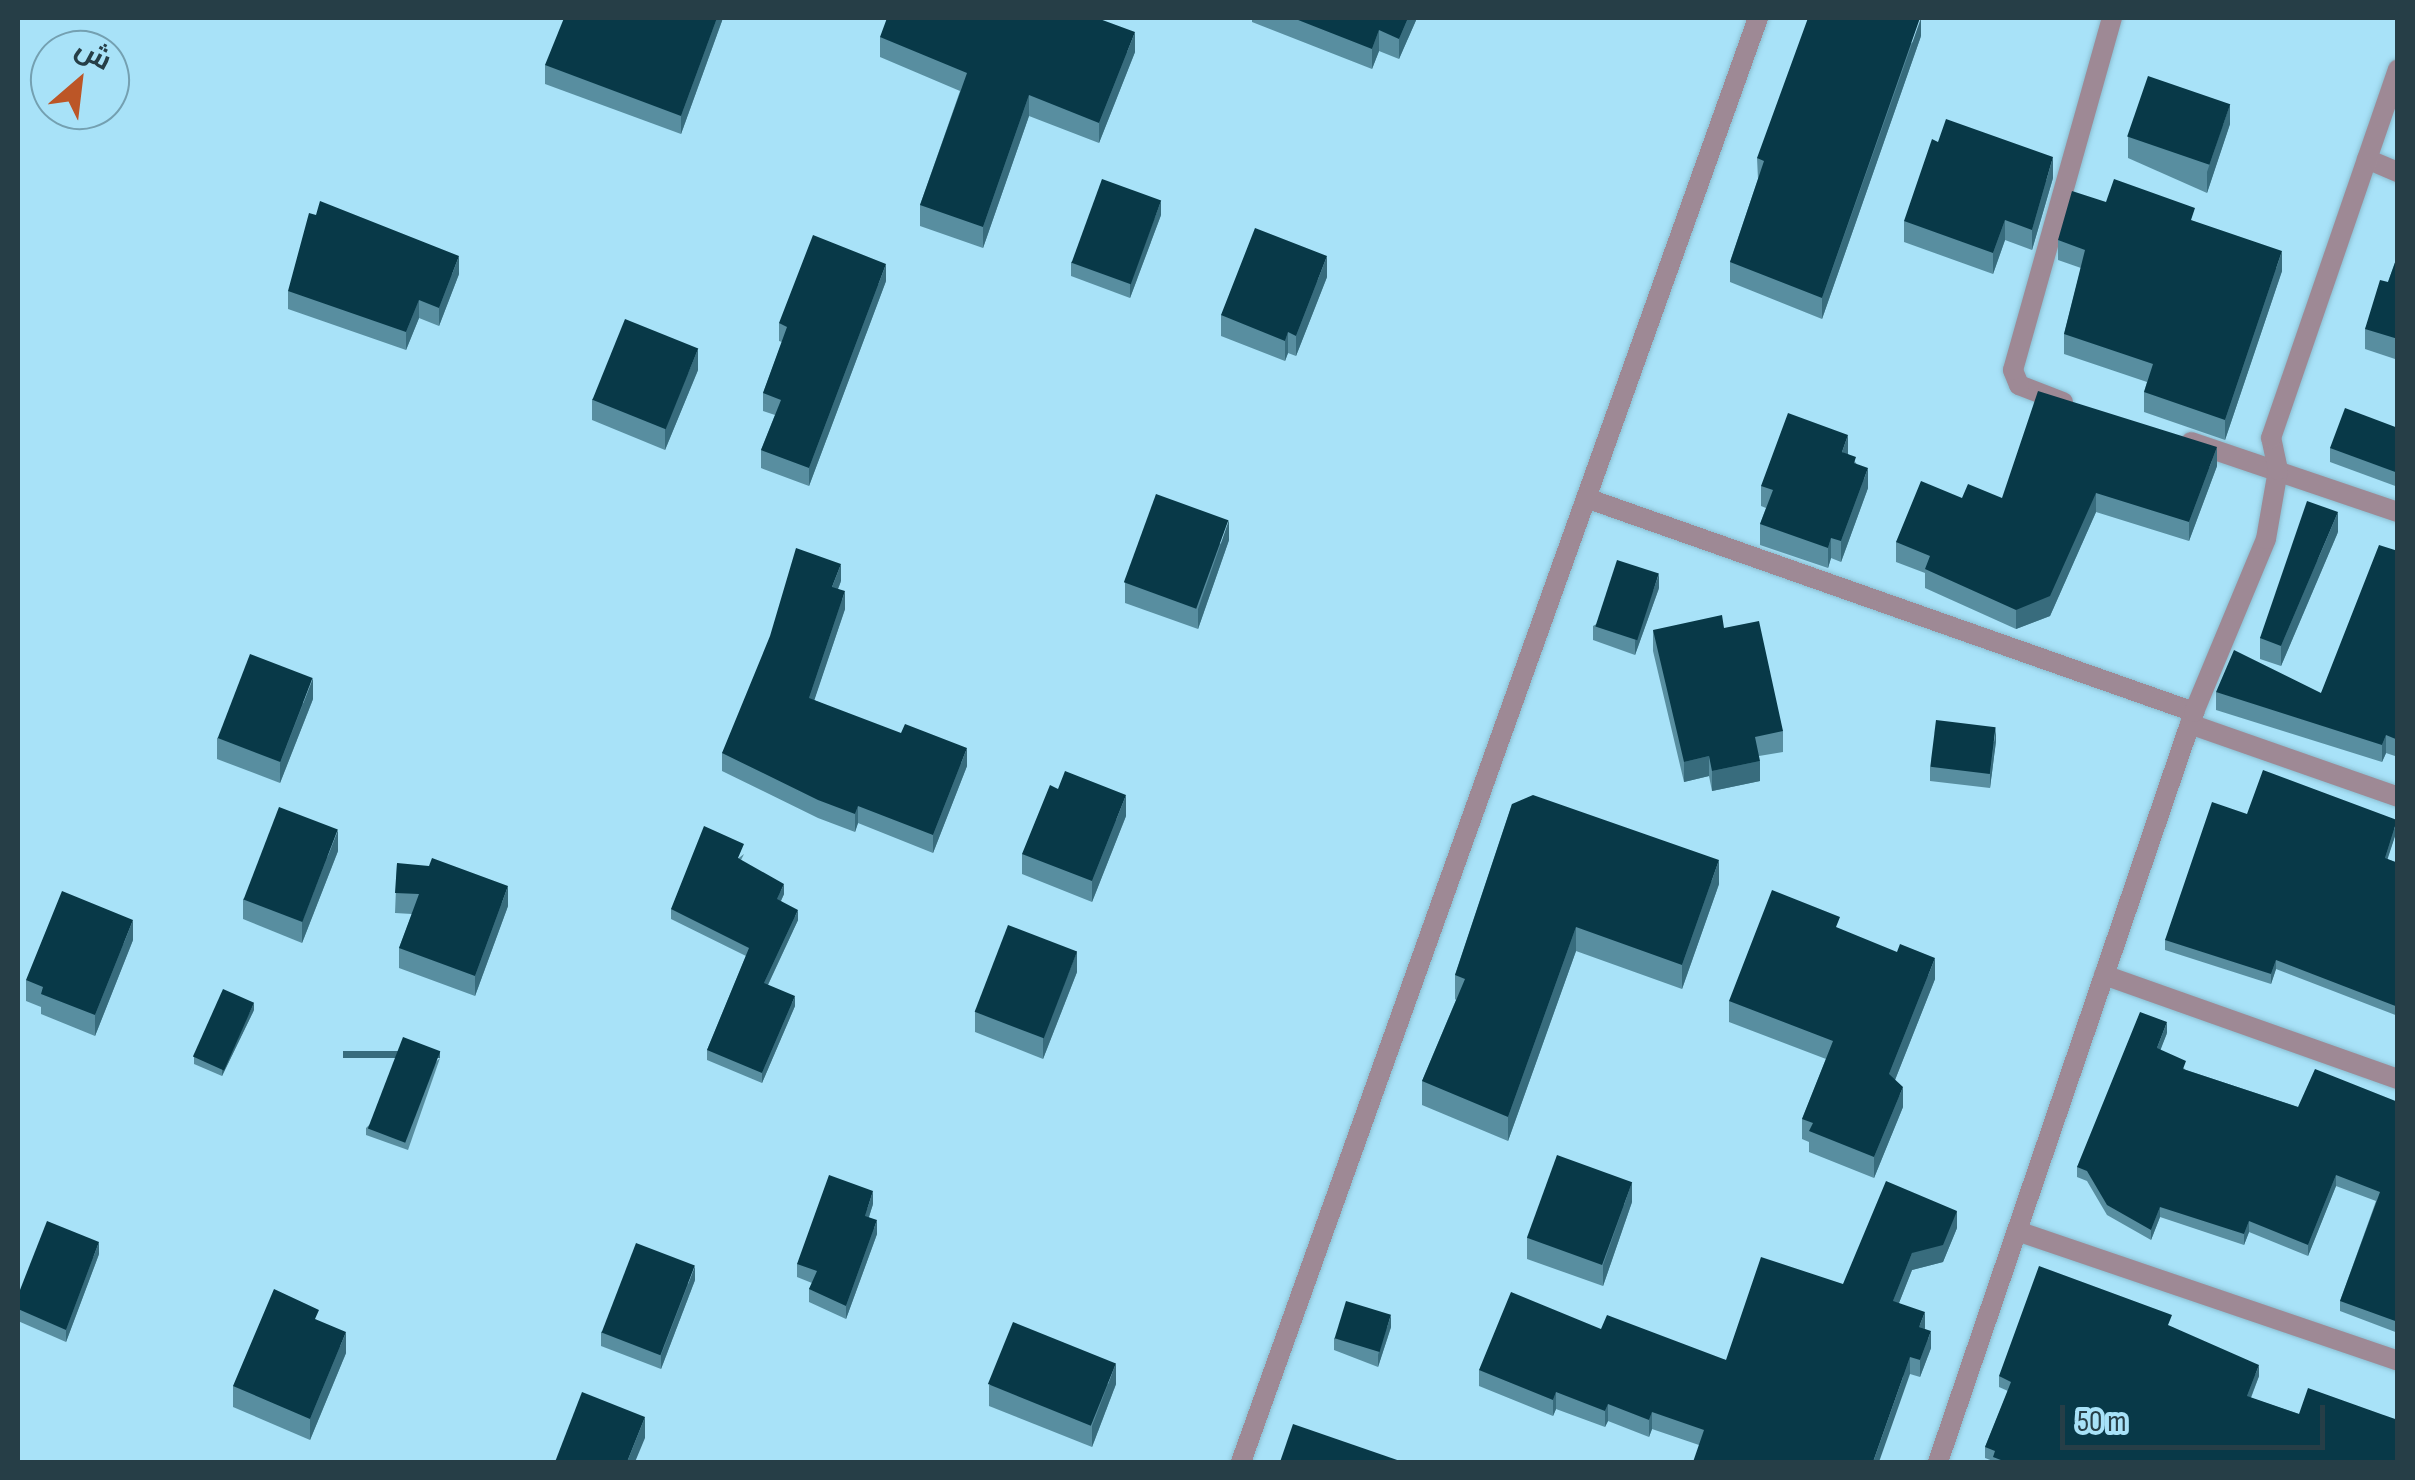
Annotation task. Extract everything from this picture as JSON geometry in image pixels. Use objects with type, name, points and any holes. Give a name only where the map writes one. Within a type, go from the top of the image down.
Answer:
[{"type":"street","points":[[1242,1462],[1758,18]]},
{"type":"street","points":[[2091,411],[2019,385],[2013,370],[2112,18]]},
{"type":"street","points":[[1938,1462],[2192,718],[2266,539],[2278,470],[2271,438],[2398,69]]},
{"type":"street","points":[[2366,160],[2398,172]]},
{"type":"street","points":[[2166,434],[2398,512]]},
{"type":"street","points":[[1586,498],[2398,797]]},
{"type":"street","points":[[2104,975],[2398,1078]]},
{"type":"street","points":[[2016,1231],[2398,1361]]},
{"type":"building","points":[[564,18],[717,18],[681,116],[545,65]]},
{"type":"building","points":[[887,18],[1097,18],[1135,32],[1099,123],[1029,95],[983,227],[920,205],[967,73],[880,37]]},
{"type":"building","points":[[1293,18],[1408,18],[1399,39],[1379,30],[1372,49]]},
{"type":"building","points":[[1808,18],[1920,18],[1822,298],[1730,262],[1764,161],[1757,158]]},
{"type":"building","points":[[2148,76],[2230,104],[2209,165],[2127,137]]},
{"type":"building","points":[[1946,119],[2053,157],[2032,230],[2005,220],[1993,253],[1904,221],[1932,139],[1938,142]]},
{"type":"building","points":[[1102,179],[1161,201],[1131,284],[1072,263]]},
{"type":"building","points":[[2114,179],[2195,208],[2191,220],[2282,251],[2225,420],[2144,392],[2153,364],[2064,334],[2085,250],[2058,240],[2072,191],[2106,202]]},
{"type":"building","points":[[320,201],[459,256],[439,308],[419,300],[406,332],[288,291],[309,213],[316,215]]},
{"type":"building","points":[[1255,228],[1327,256],[1296,336],[1288,332],[1285,341],[1221,315]]},
{"type":"building","points":[[813,235],[886,264],[809,468],[761,450],[781,400],[763,393],[787,327],[779,323]]},
{"type":"building","points":[[2398,254],[2398,339],[2365,329],[2380,280],[2388,282]]},
{"type":"building","points":[[625,319],[698,349],[666,429],[592,400]]},
{"type":"building","points":[[2038,391],[2217,447],[2189,522],[2096,493],[2050,596],[2016,610],[1925,569],[1930,556],[1896,542],[1921,481],[1962,498],[1968,484],[2002,498]]},
{"type":"building","points":[[2345,408],[2398,428],[2398,473],[2330,448]]},
{"type":"building","points":[[1788,413],[1848,435],[1842,452],[1856,457],[1854,463],[1868,468],[1841,541],[1831,538],[1828,548],[1760,524],[1773,490],[1761,486]]},
{"type":"building","points":[[1156,494],[1228,520],[1196,609],[1124,582]]},
{"type":"building","points":[[2307,501],[2338,512],[2281,646],[2260,638]]},
{"type":"building","points":[[2379,545],[2398,551],[2398,740],[2386,735],[2382,745],[2216,692],[2234,650],[2321,693]]},
{"type":"building","points":[[796,548],[841,564],[832,587],[845,591],[809,698],[901,733],[905,724],[967,748],[933,835],[858,806],[855,814],[818,800],[722,753],[770,636]]},
{"type":"building","points":[[1617,560],[1659,574],[1637,640],[1595,627]]},
{"type":"building","points":[[1722,615],[1724,628],[1759,621],[1783,731],[1755,737],[1760,761],[1712,771],[1709,756],[1684,762],[1653,630]]},
{"type":"building","points":[[250,654],[313,678],[280,762],[218,738]]},
{"type":"building","points":[[1936,720],[1996,727],[1990,774],[1930,767]]},
{"type":"building","points":[[2263,770],[2397,820],[2385,858],[2398,863],[2398,1007],[2276,960],[2271,974],[2165,940],[2212,802],[2247,814]]},
{"type":"building","points":[[1065,771],[1126,795],[1092,881],[1022,854],[1050,785],[1058,789]]},
{"type":"building","points":[[1533,795],[1719,860],[1682,965],[1576,927],[1508,1117],[1422,1081],[1465,979],[1455,975],[1512,804]]},
{"type":"building","points":[[279,807],[338,830],[302,922],[244,899]]},
{"type":"building","points":[[704,826],[744,844],[738,858],[784,884],[777,899],[798,910],[764,983],[795,996],[762,1073],[707,1050],[749,948],[671,909]]},
{"type":"building","points":[[432,858],[508,886],[475,976],[399,948],[419,894],[395,893],[397,863],[429,866]]},
{"type":"building","points":[[1772,890],[1840,917],[1836,927],[1897,952],[1900,944],[1935,958],[1889,1074],[1903,1087],[1874,1157],[1809,1131],[1813,1123],[1802,1119],[1833,1041],[1729,1001]]},
{"type":"building","points":[[62,891],[133,920],[95,1015],[41,994],[43,987],[26,980]]},
{"type":"building","points":[[1008,925],[1077,952],[1044,1038],[975,1012]]},
{"type":"building","points":[[223,989],[254,1003],[224,1070],[193,1057]]},
{"type":"building","points":[[2140,1012],[2167,1022],[2157,1048],[2186,1061],[2183,1069],[2298,1107],[2315,1069],[2398,1102],[2398,1322],[2340,1301],[2380,1192],[2336,1175],[2308,1245],[2249,1221],[2244,1234],[2160,1207],[2151,1230],[2107,1205],[2087,1171],[2077,1167]]},
{"type":"building","points":[[403,1037],[440,1051],[405,1143],[368,1128]]},
{"type":"building","points":[[1557,1155],[1632,1182],[1602,1265],[1527,1238]]},
{"type":"building","points":[[829,1175],[873,1191],[865,1216],[877,1220],[846,1306],[809,1289],[817,1271],[797,1264]]},
{"type":"building","points":[[1886,1181],[1957,1211],[1943,1245],[1912,1253],[1893,1301],[1925,1312],[1919,1327],[1931,1331],[1920,1360],[1910,1357],[1873,1462],[1693,1462],[1704,1430],[1652,1412],[1649,1420],[1608,1404],[1605,1411],[1556,1392],[1553,1400],[1479,1370],[1511,1292],[1601,1329],[1607,1315],[1726,1360],[1761,1257],[1843,1284]]},
{"type":"building","points":[[47,1221],[99,1242],[66,1330],[18,1309],[18,1295]]},
{"type":"building","points":[[636,1243],[695,1266],[660,1355],[602,1333]]},
{"type":"building","points":[[2039,1266],[2172,1315],[2168,1325],[2259,1365],[2247,1396],[2299,1414],[2308,1388],[2398,1420],[2398,1462],[2006,1462],[1993,1457],[1995,1451],[1985,1447],[2011,1382],[1999,1376]]},
{"type":"building","points":[[274,1289],[319,1310],[315,1319],[346,1332],[310,1419],[233,1386]]},
{"type":"building","points":[[1346,1301],[1391,1315],[1380,1352],[1335,1338]]},
{"type":"building","points":[[1013,1322],[1116,1364],[1091,1426],[988,1384]]},
{"type":"building","points":[[582,1392],[645,1417],[627,1462],[555,1462]]},
{"type":"building","points":[[1293,1424],[1403,1462],[1280,1462]]}]
